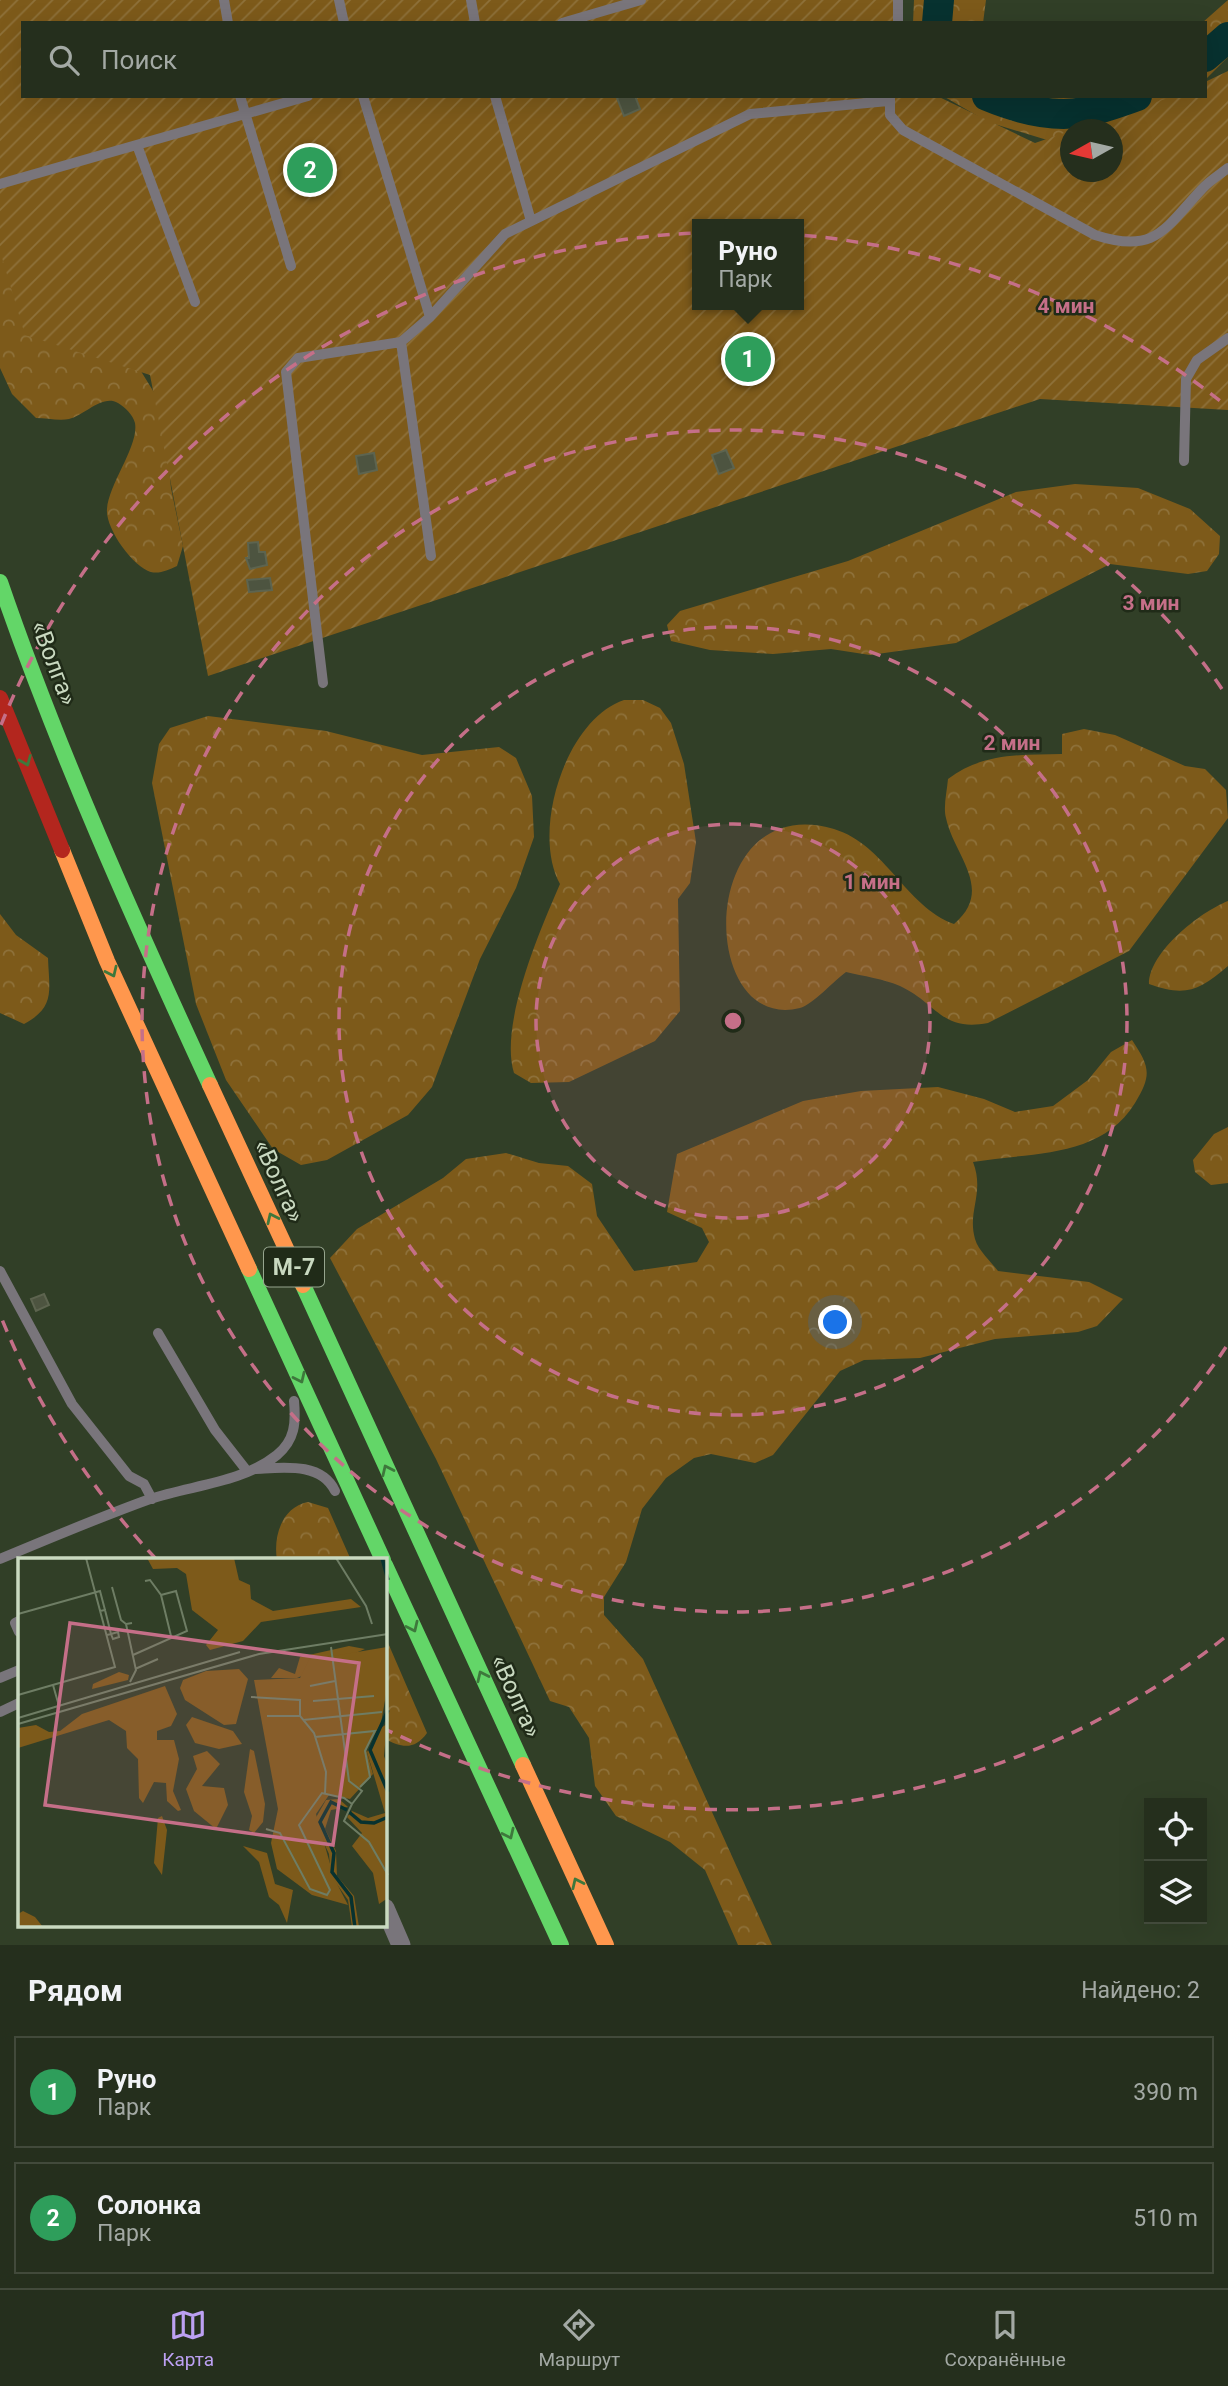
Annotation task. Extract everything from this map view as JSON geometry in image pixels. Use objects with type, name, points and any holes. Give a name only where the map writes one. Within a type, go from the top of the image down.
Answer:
[{"type":"highway","name":"«Волга»","points":[[0,582],[31,672],[146,945],[606,1945]]},
{"type":"highway","name":"М-7","points":[[0,698],[107,961],[380,1558]]},
{"type":"highway","points":[[387,1569],[557,1944]]},
{"type":"street","points":[[387,1914],[401,1945]]},
{"type":"lane","points":[[224,0],[228,21]]},
{"type":"lane","points":[[339,0],[344,21]]},
{"type":"lane","points":[[471,0],[475,21]]},
{"type":"lane","points":[[569,21],[641,0]]},
{"type":"lane","points":[[898,0],[898,21]]},
{"type":"lane","points":[[240,98],[243,115],[291,266]]},
{"type":"lane","points":[[0,184],[301,98]]},
{"type":"lane","points":[[364,98],[430,317]]},
{"type":"lane","points":[[496,98],[531,221]]},
{"type":"lane","points":[[323,683],[286,372],[298,358],[401,342],[430,317],[505,234],[750,114],[889,98],[890,115],[903,130],[1095,235],[1115,242],[1145,240],[1159,234],[1174,223],[1203,187],[1228,169]]},
{"type":"lane","points":[[137,145],[195,302]]},
{"type":"lane","points":[[1184,461],[1186,379],[1197,360],[1228,338]]},
{"type":"lane","points":[[401,342],[432,556]]},
{"type":"lane","points":[[0,1271],[72,1404],[129,1476],[144,1484],[152,1499]]},
{"type":"lane","points":[[264,1302],[273,1351]]},
{"type":"lane","points":[[158,1333],[215,1430],[250,1470]]},
{"type":"lane","points":[[289,1389],[305,1425]]},
{"type":"lane","points":[[250,1470],[278,1454],[291,1438],[296,1423],[294,1402]]},
{"type":"lane","points":[[321,1461],[342,1506]]},
{"type":"lane","points":[[0,1559],[152,1499],[250,1470],[300,1467],[317,1473],[332,1485]]},
{"type":"lane","points":[[363,1545],[379,1558]]},
{"type":"lane","points":[[0,1678],[18,1670]]},
{"type":"lane","points":[[0,1712],[18,1703]]},
{"type":"green space","points":[[0,0],[903,0],[901,21],[21,21],[21,98],[941,98],[1035,143],[1060,134],[1060,182],[1123,182],[1123,119],[1106,119],[1168,98],[1207,98],[1207,81],[1228,71],[1228,410],[1040,399],[208,676],[150,375],[25,335],[0,251]]},
{"type":"green space","points":[[914,0],[986,0],[983,21],[913,21]]},
{"type":"green space","points":[[1228,0],[1228,57],[1207,78],[1207,21],[1204,21]]},
{"type":"green space","points":[[946,98],[1192,98],[1123,126],[1123,119],[1060,119],[1060,144],[988,122]]},
{"type":"green space","points":[[0,185],[131,355],[155,394],[164,422],[171,488],[183,546],[177,566],[158,572],[144,569],[129,555],[110,526],[107,509],[109,499],[135,432],[135,423],[128,412],[118,403],[106,401],[69,419],[36,418],[12,394],[0,368]]},
{"type":"green space","points":[[1075,484],[1138,488],[1190,509],[1220,536],[1219,554],[1207,571],[1188,574],[1110,564],[956,643],[870,655],[831,649],[773,654],[710,650],[671,641],[667,625],[680,611],[848,561],[1016,492]]},
{"type":"green space","points":[[624,700],[643,700],[660,708],[671,723],[684,764],[696,842],[690,883],[678,899],[680,1011],[655,1041],[569,1082],[531,1083],[514,1073],[512,1030],[524,978],[560,884],[552,862],[549,836],[552,808],[570,753],[585,730],[603,712]]},
{"type":"green space","points":[[208,716],[326,731],[422,755],[499,747],[516,758],[532,796],[534,837],[516,888],[480,959],[432,1087],[408,1115],[327,1160],[301,1165],[273,1149],[226,1080],[196,1004],[152,783],[159,744],[170,728]]},
{"type":"green space","points":[[1084,729],[1115,735],[1185,766],[1205,769],[1226,790],[1228,818],[1129,951],[988,1023],[972,1025],[949,1020],[900,986],[846,972],[800,1008],[766,1006],[742,985],[729,952],[727,913],[735,875],[756,844],[789,826],[834,829],[868,848],[922,904],[954,924],[966,911],[972,885],[946,818],[948,779],[974,764],[988,760],[1016,755],[1062,754],[1062,734]]},
{"type":"green space","points":[[1228,901],[1228,966],[1200,986],[1191,989],[1172,990],[1149,984],[1157,959],[1178,935],[1204,914]]},
{"type":"green space","points":[[0,914],[16,935],[48,958],[49,988],[46,1004],[34,1018],[24,1024],[0,1013]]},
{"type":"green space","points":[[1132,1040],[1147,1071],[1144,1085],[1135,1103],[1121,1121],[1084,1144],[1063,1150],[973,1162],[977,1193],[973,1229],[982,1252],[998,1271],[1089,1282],[1123,1299],[1097,1326],[1078,1332],[995,1339],[920,1358],[864,1360],[840,1371],[773,1455],[755,1463],[711,1454],[694,1458],[666,1478],[642,1509],[626,1562],[604,1597],[604,1615],[643,1659],[772,1945],[738,1945],[705,1870],[670,1842],[616,1816],[595,1786],[589,1738],[569,1707],[550,1701],[436,1459],[330,1258],[357,1229],[443,1178],[466,1159],[506,1153],[539,1163],[568,1166],[592,1184],[597,1216],[634,1271],[697,1262],[709,1242],[702,1228],[667,1212],[677,1154],[803,1101],[861,1091],[938,1087],[984,1099],[1015,1112],[1053,1106],[1088,1080],[1111,1052]]},
{"type":"green space","points":[[1228,1127],[1228,1183],[1211,1185],[1195,1172],[1193,1160],[1214,1134]]},
{"type":"green space","points":[[308,1502],[328,1508],[350,1558],[277,1558],[276,1542],[281,1524],[299,1505]]},
{"type":"green space","points":[[387,1641],[427,1733],[413,1745],[397,1744],[387,1740]]},
{"type":"building","points":[[617,98],[636,98],[640,109],[624,116]]},
{"type":"building","points":[[726,450],[734,468],[719,474],[712,455]]},
{"type":"building","points":[[374,453],[377,470],[359,474],[356,456]]},
{"type":"building","points":[[258,542],[259,552],[265,552],[267,565],[250,569],[246,558],[249,558],[248,543]]},
{"type":"building","points":[[270,578],[272,590],[249,592],[247,580]]},
{"type":"building","points":[[44,1294],[49,1305],[36,1311],[31,1299]]},
{"type":"waterway","points":[[937,21],[939,0]]},
{"type":"waterway","points":[[1207,55],[1228,37]]},
{"type":"waterway","points":[[993,98],[1022,108],[1060,114],[1091,111],[1131,98]]},
{"type":"traffic: fast","points":[[0,582],[72,773],[210,1085]]},
{"type":"traffic: fast","points":[[249,1269],[382,1558]]},
{"type":"traffic: fast","points":[[303,1285],[523,1765]]},
{"type":"traffic: fast","points":[[387,1569],[561,1945]]},
{"type":"traffic: slow","points":[[62,850],[107,961],[249,1269]]},
{"type":"traffic: slow","points":[[210,1085],[303,1285]]},
{"type":"traffic: slow","points":[[523,1765],[606,1945]]},
{"type":"traffic: jam","points":[[0,698],[62,850]]},
{"type":"place","name":"Солонка","points":[[310,170]]},
{"type":"place","name":"Руно","points":[[748,359]]}]
